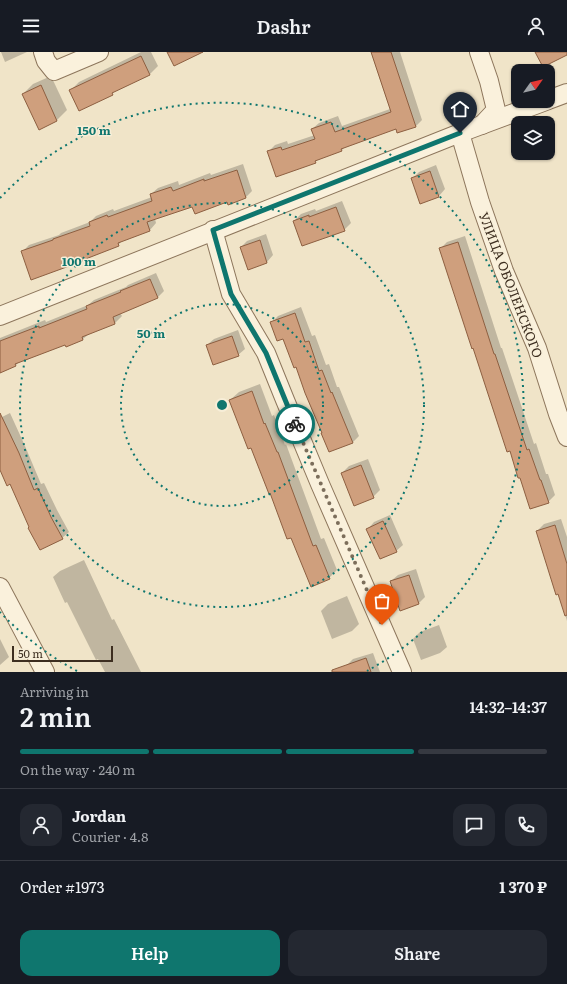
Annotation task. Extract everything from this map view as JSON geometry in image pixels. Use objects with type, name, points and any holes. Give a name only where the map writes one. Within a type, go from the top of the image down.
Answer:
[{"type":"street","points":[[43,52],[46,61],[54,71],[99,52]]},
{"type":"street","points":[[479,52],[489,81],[496,110],[482,125]]},
{"type":"street","points":[[555,98],[567,94]]},
{"type":"street","points":[[0,316],[213,230],[460,133],[528,108]]},
{"type":"street","name":"УЛИЦА ОБОЛЕНСКОГО","points":[[460,133],[480,202],[504,271],[536,348],[567,437]]},
{"type":"street","points":[[213,230],[231,294],[266,353],[320,484],[402,672]]},
{"type":"street","points":[[0,587],[45,672]]},
{"type":"building","points":[[167,52],[203,52],[174,66]]},
{"type":"building","points":[[371,52],[391,52],[416,127],[397,133],[396,129],[341,149],[342,151],[315,161],[316,163],[276,177],[267,151],[281,147],[282,150],[315,139],[311,129],[331,122],[335,132],[391,112]]},
{"type":"building","points":[[535,52],[567,52],[567,55],[549,64],[541,64]]},
{"type":"building","points":[[141,56],[150,75],[79,111],[69,90]]},
{"type":"building","points":[[41,85],[57,121],[39,130],[22,94]]},
{"type":"building","points":[[237,170],[246,198],[228,205],[227,202],[195,214],[192,207],[147,222],[150,231],[118,243],[119,246],[83,261],[31,280],[21,251],[90,226],[89,222],[107,215],[108,217],[152,201],[150,194],[171,187],[173,191],[204,179],[204,181]]},
{"type":"building","points":[[430,171],[439,197],[420,204],[411,178]]},
{"type":"building","points":[[336,207],[345,231],[302,246],[293,221]]},
{"type":"building","points":[[260,240],[267,263],[248,270],[240,247]]},
{"type":"building","points":[[458,242],[527,450],[529,449],[549,503],[530,509],[520,478],[518,478],[510,451],[507,452],[439,248]]},
{"type":"building","points":[[150,279],[158,298],[113,317],[115,324],[82,337],[83,340],[66,347],[65,345],[15,364],[16,366],[0,373],[0,341],[39,326],[39,328],[87,309],[86,306]]},
{"type":"building","points":[[295,313],[305,342],[309,341],[319,371],[322,370],[353,443],[329,452],[296,367],[294,368],[283,339],[277,341],[270,322]]},
{"type":"building","points":[[232,336],[239,356],[213,365],[206,345]]},
{"type":"building","points":[[252,391],[264,424],[265,423],[278,452],[313,546],[316,545],[330,579],[311,587],[291,538],[287,539],[270,493],[269,494],[251,448],[248,449],[229,400]]},
{"type":"building","points":[[0,413],[19,453],[34,490],[38,488],[63,539],[40,550],[28,528],[29,527],[10,484],[7,486],[0,470]]},
{"type":"building","points":[[361,465],[374,498],[354,506],[341,473]]},
{"type":"building","points":[[383,521],[397,552],[380,559],[366,529]]},
{"type":"building","points":[[555,525],[567,564],[567,615],[565,616],[558,594],[556,595],[536,531]]},
{"type":"building","points":[[409,575],[419,604],[400,611],[390,581]]},
{"type":"building","points":[[366,658],[371,672],[332,672],[332,670]]},
{"type":"way so far","points":[[295,424],[382,625]]},
{"type":"route","points":[[295,424],[266,353],[231,294],[213,230],[460,133]]}]
